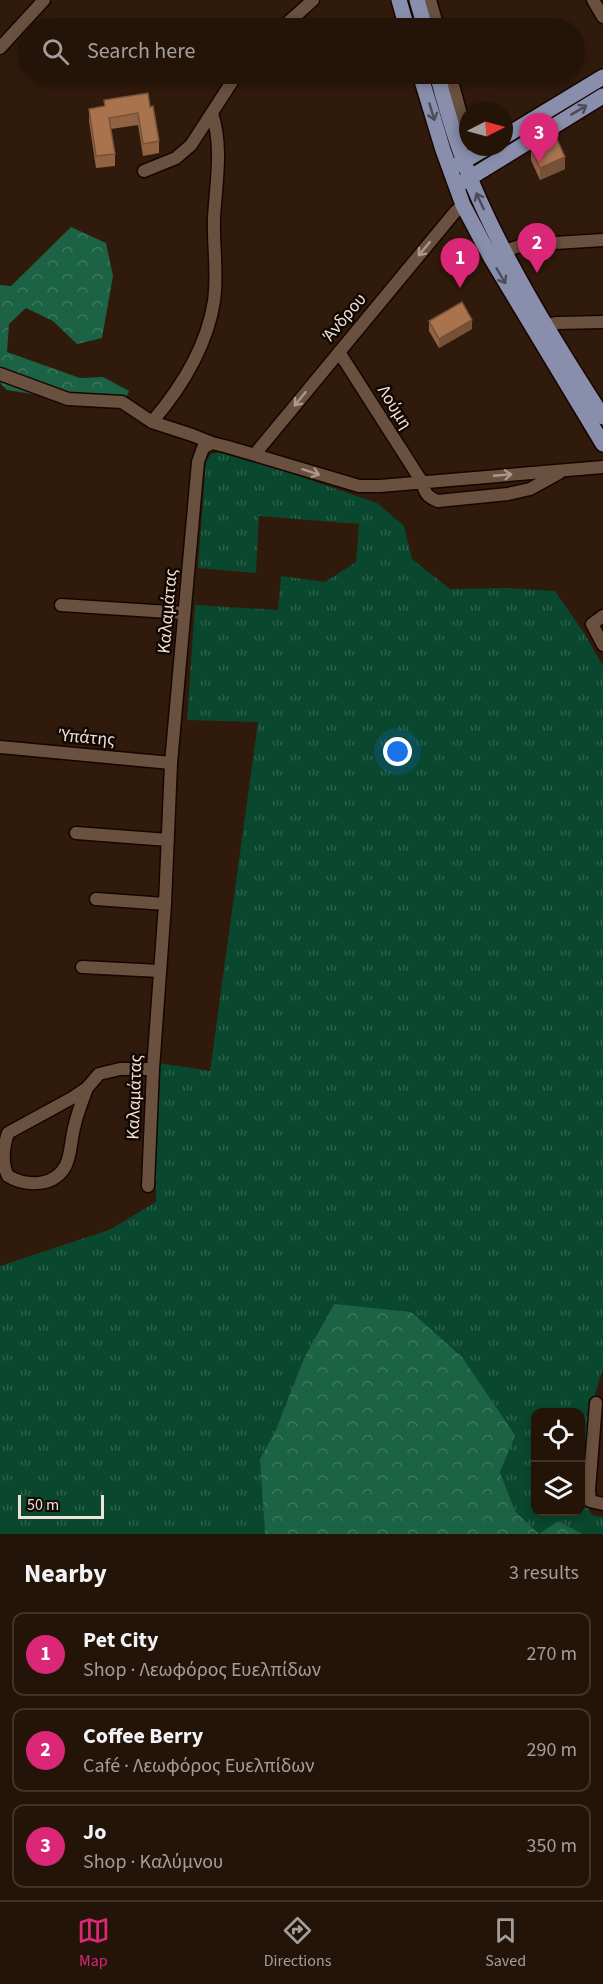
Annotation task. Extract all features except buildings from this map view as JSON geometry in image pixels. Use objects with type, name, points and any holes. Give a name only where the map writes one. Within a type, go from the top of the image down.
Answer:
[{"type":"main road","points":[[399,0],[404,18]]},
{"type":"main road","points":[[417,0],[422,18]]},
{"type":"main road","points":[[513,132],[603,77]]},
{"type":"main road","points":[[423,84],[463,205],[507,286],[603,444]]},
{"type":"main road","points":[[440,84],[470,178],[504,251],[603,417]]},
{"type":"main road","points":[[455,186],[603,96]]},
{"type":"main road","points":[[450,169],[473,156]]},
{"type":"street","points":[[293,18],[313,0]]},
{"type":"street","points":[[430,0],[435,18]]},
{"type":"street","points":[[593,0],[603,17]]},
{"type":"street","points":[[25,18],[39,2]]},
{"type":"street","points":[[0,48],[18,27]]},
{"type":"street","points":[[144,171],[176,158],[191,145],[231,84]]},
{"type":"street","points":[[453,84],[459,108]]},
{"type":"street","points":[[152,422],[179,385],[198,353],[214,301],[214,221],[219,146],[212,113]]},
{"type":"street","points":[[464,161],[465,156]]},
{"type":"street","name":"Άνδρου","points":[[255,454],[463,205]]},
{"type":"street","points":[[504,251],[523,245],[603,240]]},
{"type":"street","points":[[547,325],[603,322]]},
{"type":"street","name":"Λούμη","points":[[339,352],[422,482],[425,494],[438,501],[530,489],[565,470]]},
{"type":"street","points":[[0,374],[68,399],[122,402],[152,422],[212,443],[358,486],[603,467]]},
{"type":"street","name":"Καλαμάτας","points":[[148,1186],[171,762],[198,462],[203,448],[212,443]]},
{"type":"street","points":[[61,605],[184,613]]},
{"type":"street","points":[[603,616],[592,624],[603,645]]},
{"type":"street","name":"Ύπάτης","points":[[0,747],[171,762]]},
{"type":"street","points":[[76,833],[168,840]]},
{"type":"street","points":[[96,899],[165,904]]},
{"type":"street","points":[[82,967],[160,971]]},
{"type":"street","points":[[87,1088],[75,1122],[66,1164],[60,1173],[41,1184],[25,1182],[8,1176],[4,1168],[3,1157],[8,1133],[58,1107],[87,1088],[99,1074],[110,1070],[153,1069]]},
{"type":"street","points":[[596,1403],[589,1490],[590,1501],[603,1504]]},
{"type":"green space","points":[[71,227],[106,243],[113,276],[102,338],[77,344],[53,321],[26,308],[9,324],[7,352],[80,378],[103,377],[129,391],[125,400],[107,406],[7,390],[0,383],[0,285],[11,286]]},
{"type":"green space","points":[[220,452],[246,458],[377,503],[404,526],[412,559],[450,589],[508,588],[555,591],[603,666],[603,1368],[590,1412],[585,1456],[585,1408],[531,1408],[531,1516],[585,1516],[585,1502],[592,1515],[603,1517],[603,1534],[583,1534],[558,1521],[539,1534],[515,1511],[500,1472],[334,1304],[304,1358],[275,1432],[261,1459],[265,1534],[0,1534],[0,1266],[109,1230],[156,1202],[153,1062],[210,1071],[258,722],[187,720],[195,605],[278,610],[281,576],[325,582],[356,562],[359,524],[259,516],[256,573],[198,568],[206,461],[211,454]]},
{"type":"green space","points":[[334,1304],[411,1312],[462,1357],[515,1435],[500,1472],[515,1511],[539,1534],[265,1534],[260,1459],[275,1432],[304,1358]]},
{"type":"green space","points":[[558,1521],[583,1534],[539,1534]]},
{"type":"place","name":"Jo","points":[[539,163]]},
{"type":"place","name":"Coffee Berry","points":[[537,273]]},
{"type":"place","name":"Pet City","points":[[460,288]]}]
